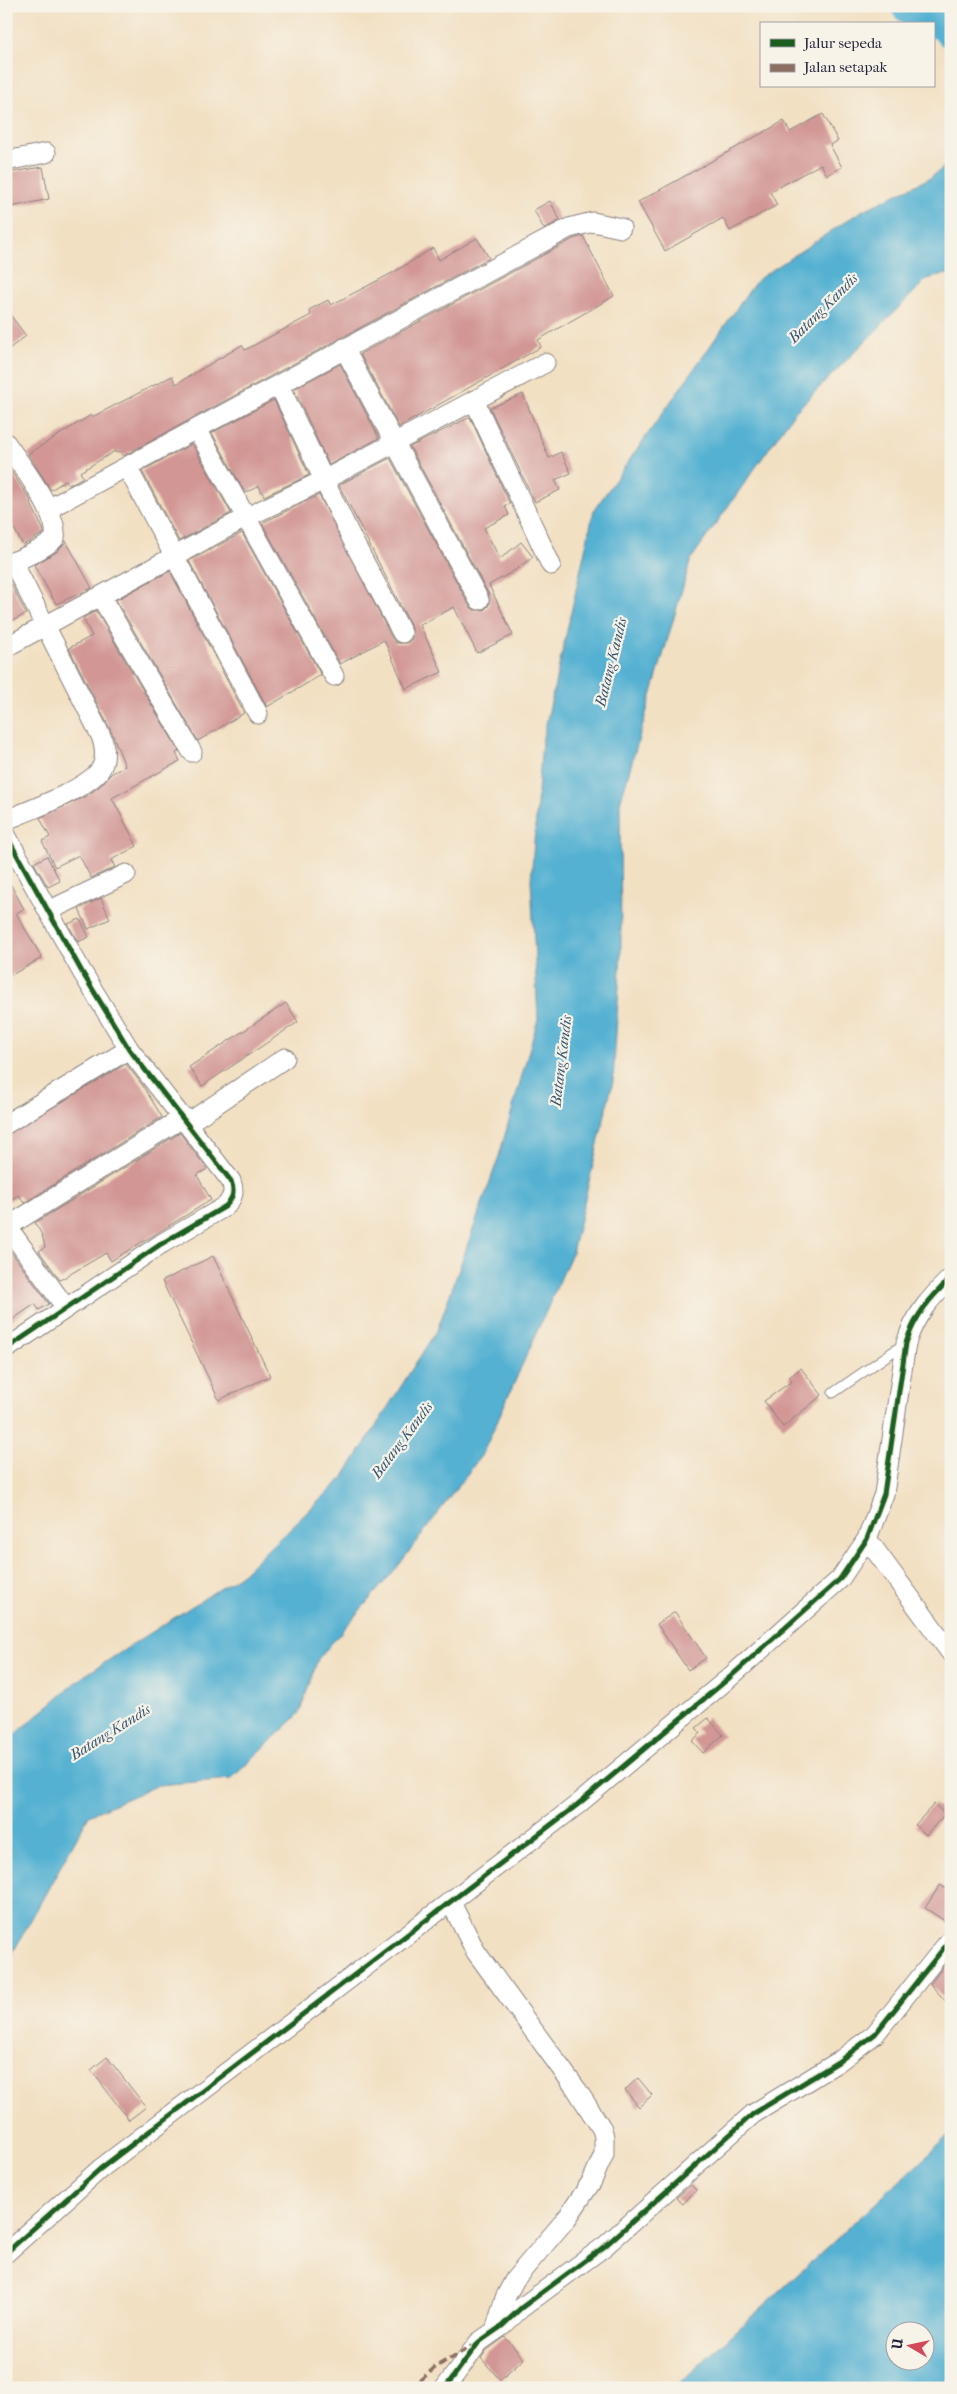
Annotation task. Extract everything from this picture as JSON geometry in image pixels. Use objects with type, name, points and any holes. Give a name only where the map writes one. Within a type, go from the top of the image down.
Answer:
[{"type":"street","points":[[6,161],[46,154]]},
{"type":"street","points":[[48,509],[569,228],[594,222],[621,228]]},
{"type":"street","points":[[344,348],[479,600]]},
{"type":"street","points":[[6,647],[248,517],[324,480],[545,363]]},
{"type":"street","points":[[279,385],[324,480],[402,633]]},
{"type":"street","points":[[474,400],[551,565]]},
{"type":"street","points":[[197,429],[248,517],[334,676]]},
{"type":"street","points":[[6,443],[48,509],[55,525],[55,538],[48,544],[10,562],[101,736],[105,758],[100,770],[83,784],[6,820]]},
{"type":"street","points":[[126,467],[258,714]]},
{"type":"street","points":[[102,597],[192,752]]},
{"type":"street","points":[[6,835],[129,1049],[186,1120],[231,1181],[234,1191],[232,1198],[226,1206],[161,1244],[6,1349]]},
{"type":"street","points":[[48,911],[126,874]]},
{"type":"street","points":[[6,1124],[129,1049]]},
{"type":"street","points":[[66,1308],[7,1226],[186,1120],[285,1058]]},
{"type":"street","points":[[6,2253],[100,2169],[577,1805],[812,1606],[840,1579],[867,1539],[884,1494],[906,1343],[920,1311],[951,1278]]},
{"type":"street","points":[[867,1539],[951,1653]]},
{"type":"street","points":[[450,1901],[476,1952],[577,2090],[602,2129],[604,2137],[604,2154],[592,2181],[567,2218],[515,2279],[505,2298],[495,2331]]},
{"type":"street","points":[[445,2388],[480,2342],[521,2308],[605,2246],[753,2114],[838,2062],[875,2034],[951,1939]]},
{"type":"lane","points":[[833,1393],[906,1343]]},
{"type":"water","name":"Batang Kandis","points":[[951,162],[951,273],[927,279],[794,413],[691,559],[620,803],[621,954],[613,1081],[572,1253],[483,1453],[399,1565],[318,1659],[299,1714],[231,1779],[158,1785],[89,1815],[6,1965],[6,1742],[84,1676],[242,1574],[343,1478],[438,1328],[499,1156],[538,1019],[531,880],[542,742],[594,510],[757,280],[860,212],[930,178]]},
{"type":"water","points":[[951,2134],[951,2388],[674,2388]]},
{"type":"building","points":[[823,114],[838,141],[830,145],[842,167],[827,175],[821,164],[770,192],[777,205],[730,231],[723,218],[665,251],[638,202],[784,121],[790,132]]},
{"type":"building","points":[[43,167],[49,199],[6,208],[6,173]]},
{"type":"building","points":[[550,201],[560,220],[544,229],[534,210]]},
{"type":"building","points":[[583,236],[614,296],[538,340],[541,347],[399,427],[360,354],[573,239]]},
{"type":"building","points":[[477,238],[489,258],[123,456],[120,451],[116,453],[115,451],[80,472],[83,477],[69,485],[66,480],[51,490],[28,454],[91,415],[92,417],[172,376],[176,384],[242,345],[245,350],[311,315],[309,310],[328,300],[331,305],[394,272],[433,248],[439,260]]},
{"type":"building","points":[[6,309],[26,336],[6,351]]},
{"type":"building","points":[[340,364],[379,438],[329,465],[294,389]]},
{"type":"building","points":[[523,394],[549,458],[561,452],[571,473],[555,480],[560,490],[535,502],[490,408]]},
{"type":"building","points":[[274,400],[309,475],[264,496],[259,486],[245,493],[212,433]]},
{"type":"building","points":[[470,417],[510,504],[505,506],[509,515],[484,528],[500,559],[521,542],[533,557],[514,571],[489,585],[513,635],[477,653],[454,607],[420,625],[442,672],[406,689],[384,640],[340,664],[262,523],[319,495],[392,638],[396,643],[407,643],[412,639],[412,628],[339,485],[390,458],[469,605],[474,610],[484,610],[489,605],[489,595],[410,447]]},
{"type":"building","points":[[192,444],[231,513],[179,541],[142,471]]},
{"type":"building","points":[[8,466],[31,501],[44,533],[23,545],[6,514],[6,467]]},
{"type":"building","points":[[242,533],[321,675],[267,707],[189,561]]},
{"type":"building","points":[[66,541],[92,588],[56,604],[34,565],[58,551]]},
{"type":"building","points":[[170,571],[244,713],[198,741],[116,600]]},
{"type":"building","points":[[6,574],[26,614],[6,624]]},
{"type":"building","points":[[96,611],[179,751],[176,753],[180,761],[112,798],[137,846],[111,860],[115,867],[91,878],[79,855],[55,867],[42,841],[50,837],[40,818],[88,795],[111,774],[125,766],[111,731],[69,648],[92,636],[83,618]]},
{"type":"building","points":[[47,856],[60,881],[48,887],[34,863]]},
{"type":"building","points":[[6,876],[24,909],[16,913],[42,958],[6,978]]},
{"type":"building","points":[[101,898],[110,919],[88,929],[79,909]]},
{"type":"building","points":[[80,919],[89,937],[78,942],[68,924]]},
{"type":"building","points":[[286,1003],[298,1022],[202,1086],[189,1067]]},
{"type":"building","points":[[126,1064],[143,1086],[162,1117],[24,1203],[19,1195],[6,1202],[6,1135]]},
{"type":"building","points":[[180,1133],[207,1169],[197,1175],[211,1200],[111,1261],[106,1253],[60,1280],[39,1251],[45,1247],[42,1235],[35,1223]]},
{"type":"building","points":[[6,1245],[49,1304],[39,1310],[35,1304],[6,1324]]},
{"type":"building","points":[[213,1256],[270,1376],[219,1400],[162,1281]]},
{"type":"building","points":[[801,1368],[822,1395],[783,1427],[764,1401],[792,1381],[789,1377]]},
{"type":"building","points":[[675,1612],[706,1658],[688,1670],[657,1624]]},
{"type":"building","points":[[708,1718],[723,1735],[703,1753],[692,1741],[701,1733],[696,1728]]},
{"type":"building","points":[[934,1804],[945,1814],[926,1835],[915,1825]]},
{"type":"building","points":[[940,1885],[951,1892],[951,1925],[925,1908]]},
{"type":"building","points":[[951,1957],[951,2007],[930,1984]]},
{"type":"building","points":[[107,2057],[146,2107],[129,2120],[91,2070]]},
{"type":"building","points":[[638,2078],[652,2095],[639,2107],[625,2090]]},
{"type":"building","points":[[691,2185],[696,2190],[683,2204],[676,2198]]},
{"type":"building","points":[[505,2337],[524,2359],[500,2380],[481,2358],[487,2350]]},
{"type":"waterway","points":[[908,6],[947,26],[951,31]]},
{"type":"marked path","points":[[411,2388],[437,2366],[472,2346]]},
{"type":"cycle path","points":[[6,835],[82,972],[129,1049],[231,1181],[233,1188],[232,1197],[226,1206],[161,1244],[6,1349]]},
{"type":"cycle path","points":[[6,2253],[100,2169],[577,1805],[729,1678],[840,1579],[867,1539],[884,1494],[906,1343],[919,1315],[936,1293],[951,1278]]},
{"type":"cycle path","points":[[445,2388],[479,2342],[502,2326],[521,2308],[605,2246],[753,2114],[838,2062],[875,2034],[951,1939]]}]
